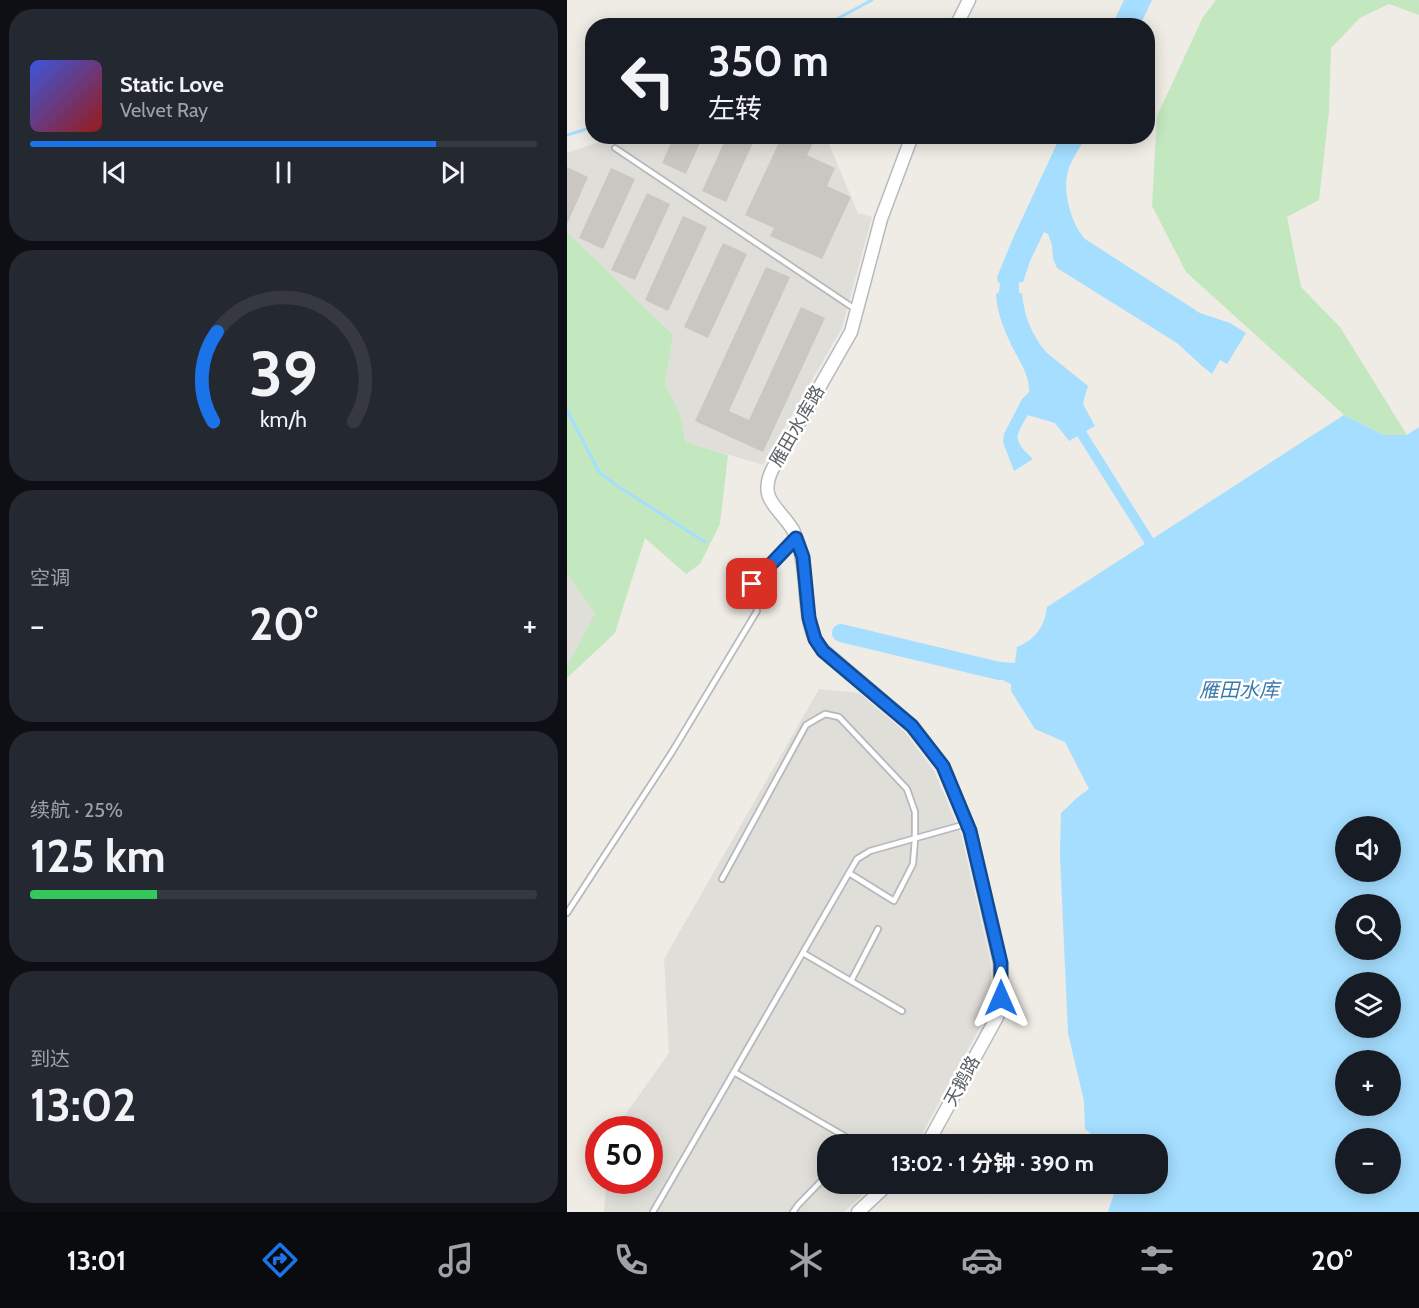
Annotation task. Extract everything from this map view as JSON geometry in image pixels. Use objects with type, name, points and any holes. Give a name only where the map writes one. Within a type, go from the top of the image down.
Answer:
[{"type":"main road","points":[[960,18],[969,0]]},
{"type":"main road","name":"雁田水库路","points":[[909,144],[881,219],[851,332],[772,470],[767,480],[767,491],[771,502],[793,531],[803,557],[809,618],[815,639],[823,651],[912,726],[943,766],[970,831],[1001,963],[1001,998],[997,1017]]},
{"type":"main road","name":"天鹅路","points":[[935,1134],[997,1017]]},
{"type":"main road","points":[[858,1212],[877,1194]]},
{"type":"lane","points":[[615,148],[857,310]]},
{"type":"lane","points":[[567,914],[672,752],[757,611],[752,584],[796,538]]},
{"type":"lane","points":[[722,879],[806,725],[825,714],[839,717],[907,789],[915,812],[913,864],[894,901],[849,873]]},
{"type":"lane","points":[[653,1212],[857,859],[870,851],[967,824]]},
{"type":"lane","points":[[851,981],[878,929]]},
{"type":"lane","points":[[803,953],[902,1011]]},
{"type":"lane","points":[[734,1072],[841,1134]]},
{"type":"lane","points":[[793,1212],[817,1185]]},
{"type":"shaded area","points":[[593,144],[829,144],[858,213],[872,217],[842,328],[763,465],[686,442],[679,411],[665,384],[673,335],[567,232],[567,153]]},
{"type":"shaded area","points":[[567,574],[595,613],[567,666]]},
{"type":"shaded area","points":[[819,689],[859,693],[905,732],[934,771],[961,834],[991,964],[991,997],[987,1014],[922,1134],[817,1134],[817,1194],[863,1194],[844,1212],[605,1212],[606,1194],[663,1194],[663,1116],[624,1116],[669,1053],[664,959]]},
{"type":"green space","points":[[1216,0],[1419,0],[1419,15],[1389,4],[1360,18],[1331,48],[1329,111],[1319,200],[1287,217],[1301,287],[1340,327],[1407,435],[1384,435],[1344,415],[1186,272],[1152,206],[1157,116],[1203,17]]},
{"type":"green space","points":[[567,232],[673,335],[665,384],[679,411],[686,442],[728,455],[720,524],[700,564],[686,574],[645,538],[615,633],[567,678],[567,666],[595,613],[567,574]]},
{"type":"water","points":[[1124,0],[1152,0],[1143,18],[1115,18]]},
{"type":"water","points":[[1057,144],[1082,144],[1069,167],[1066,188],[1072,216],[1085,239],[1200,313],[1230,323],[1246,333],[1227,364],[1220,360],[1212,374],[1177,343],[1057,268],[1053,259],[1052,245],[1048,234],[1044,232],[1023,282],[1019,282],[1019,293],[1022,293],[1025,310],[1037,340],[1047,353],[1088,386],[1083,403],[1095,426],[1069,441],[1055,423],[1028,415],[1020,429],[1018,439],[1033,459],[1014,471],[1003,442],[1004,434],[1022,399],[1029,392],[1029,385],[1004,329],[996,294],[999,292],[1000,283],[997,277]]},
{"type":"water","name":"雁田水库","points":[[1344,415],[1384,435],[1407,435],[1419,427],[1419,1212],[1108,1212],[1114,1194],[1168,1194],[1168,1134],[1091,1134],[1085,1129],[1084,1101],[1068,1033],[1060,856],[1061,813],[1089,789],[1065,742],[1035,729],[1011,691],[1011,684],[998,678],[1001,662],[1015,663],[1017,647],[1034,636],[1044,620],[1047,607]]},
{"type":"building","points":[[670,144],[699,144],[686,174],[662,163]]},
{"type":"building","points":[[723,144],[752,144],[726,202],[702,191]]},
{"type":"building","points":[[778,144],[812,144],[807,155],[835,168],[827,186],[851,197],[822,259],[770,236],[774,228],[745,215]]},
{"type":"building","points":[[567,167],[588,177],[567,224]]},
{"type":"building","points":[[611,168],[635,179],[603,249],[579,238]]},
{"type":"building","points":[[647,193],[670,204],[635,280],[611,270]]},
{"type":"building","points":[[683,216],[707,227],[668,311],[645,300]]},
{"type":"building","points":[[723,243],[747,254],[708,338],[684,327]]},
{"type":"building","points":[[766,267],[790,277],[729,411],[749,420],[801,307],[825,318],[763,452],[695,421]]},
{"type":"waterway","points":[[839,18],[872,0]]},
{"type":"waterway","points":[[567,135],[585,129]]},
{"type":"waterway","points":[[567,410],[599,472],[705,542]]},
{"type":"waterway","points":[[1075,423],[1149,541],[1151,555]]},
{"type":"waterway","points":[[841,633],[999,671]]},
{"type":"route","points":[[752,584],[796,538],[803,557],[809,618],[815,639],[823,651],[912,726],[943,766],[970,831],[1001,963],[1001,998]]}]
